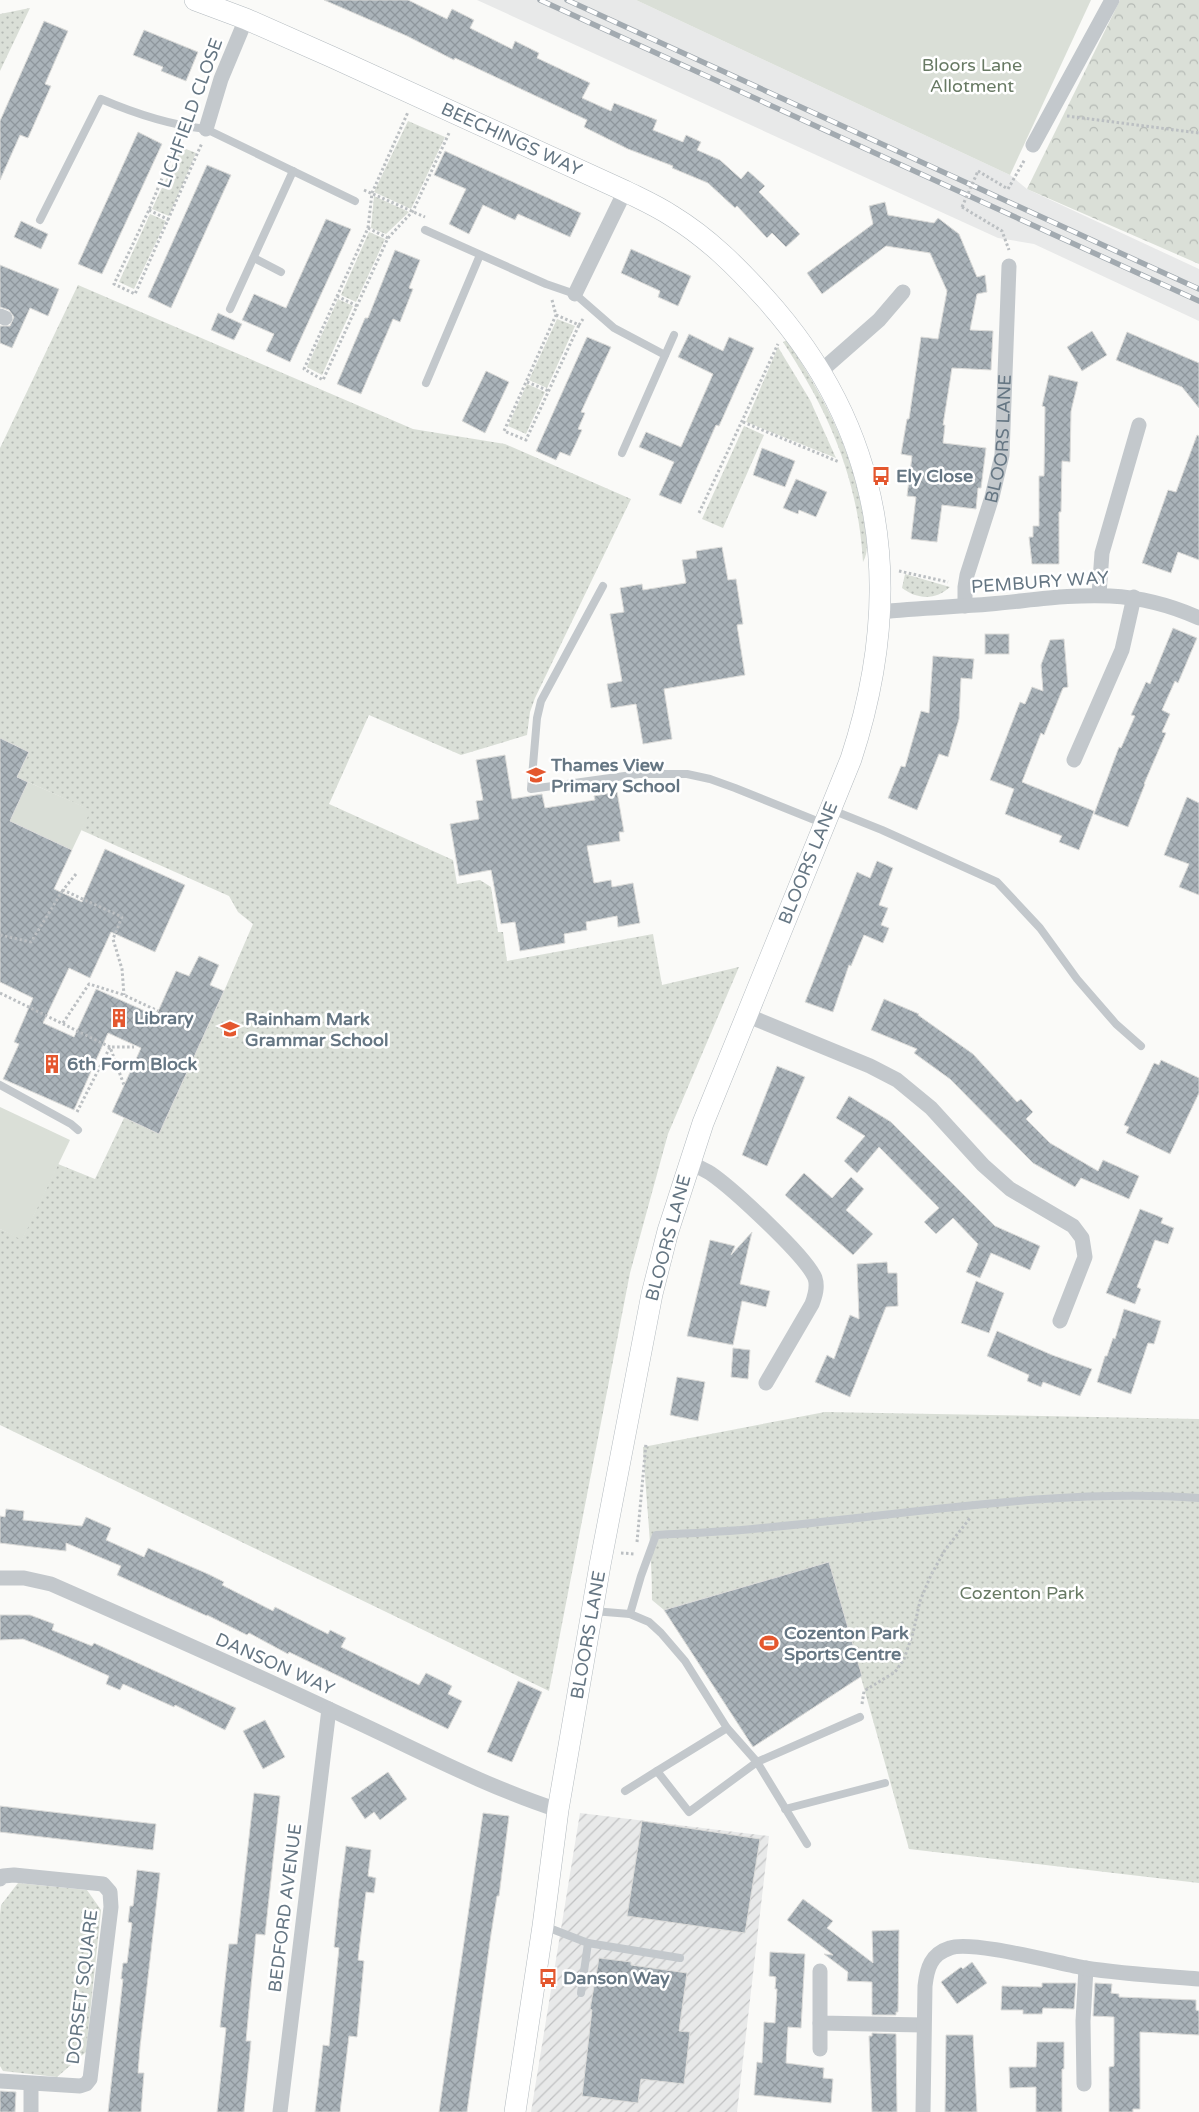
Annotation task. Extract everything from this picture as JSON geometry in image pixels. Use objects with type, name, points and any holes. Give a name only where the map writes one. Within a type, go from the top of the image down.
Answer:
[{"type":"street","name":"BEECHINGS WAY","points":[[195,0],[246,19],[625,191],[672,216],[711,244],[742,272],[794,332],[821,371],[846,419],[867,481],[877,526],[880,612]]},
{"type":"street","points":[[1033,145],[1112,0]]},
{"type":"street","name":"LICHFIELD CLOSE","points":[[206,129],[221,79],[246,19]]},
{"type":"street","points":[[575,294],[625,191]]},
{"type":"street","name":"BLOORS LANE","points":[[965,606],[965,587],[996,486],[1002,455],[1009,266]]},
{"type":"street","points":[[821,371],[879,320],[903,292]]},
{"type":"street","points":[[1099,594],[1102,553],[1139,425]]},
{"type":"street","name":"PEMBURY WAY","points":[[880,612],[1099,594],[1134,597],[1179,609],[1199,618]]},
{"type":"street","points":[[1074,760],[1122,650],[1134,597]]},
{"type":"street","name":"BLOORS LANE","points":[[515,2112],[543,1926],[558,1810],[652,1294],[668,1231],[689,1162],[746,1015],[852,759],[864,720],[875,664],[880,612]]},
{"type":"street","points":[[746,1015],[870,1066],[897,1080],[931,1108],[996,1177],[1024,1198],[1073,1226],[1082,1238],[1085,1257],[1060,1321]]},
{"type":"street","name":"BLOORS LANE","points":[[689,1162],[708,1172],[734,1193],[784,1241],[814,1277],[816,1290],[812,1304],[766,1383]]},
{"type":"street","name":"DANSON WAY","points":[[0,1578],[24,1578],[51,1584],[458,1769],[534,1802],[558,1810]]},
{"type":"street","name":"BEDFORD AVENUE","points":[[280,2112],[329,1709]]},
{"type":"street","name":"DORSET SQUARE","points":[[0,1879],[3,1876],[14,1875],[92,1881],[103,1884],[110,1892],[111,1907],[90,2079],[86,2084],[80,2086],[0,2081]]},
{"type":"street","points":[[923,2112],[923,2025],[926,1972],[931,1960],[938,1953],[961,1945],[1086,1968],[1199,1979]]},
{"type":"street","points":[[1084,2084],[1082,2021],[1086,1968]]},
{"type":"street","points":[[820,1971],[820,2049]]},
{"type":"street","points":[[820,2023],[923,2025]]},
{"type":"street","points":[[31,2084],[31,2112]]},
{"type":"lane","points":[[40,220],[101,99],[133,113],[181,126],[206,129],[355,201]]},
{"type":"lane","points":[[230,309],[293,171]]},
{"type":"lane","points":[[425,230],[546,284],[575,294],[614,328],[665,355]]},
{"type":"lane","points":[[426,383],[480,255]]},
{"type":"lane","points":[[254,258],[282,272]]},
{"type":"lane","points":[[622,454],[674,335]]},
{"type":"lane","points":[[603,586],[540,701],[531,789],[638,774],[687,774],[827,816],[882,830],[997,882],[1040,928],[1116,1024],[1142,1046]]},
{"type":"lane","points":[[0,1085],[71,1124],[78,1130]]},
{"type":"lane","points":[[630,1614],[638,1583],[656,1535],[761,1528],[981,1504],[1129,1495],[1199,1498]]},
{"type":"lane","points":[[593,1611],[630,1614],[649,1622],[661,1633],[685,1662],[727,1728],[757,1762],[808,1844]]},
{"type":"lane","points":[[657,1771],[689,1812],[757,1762],[860,1717]]},
{"type":"lane","points":[[625,1791],[727,1728]]},
{"type":"lane","points":[[785,1809],[885,1783]]},
{"type":"lane","points":[[543,1926],[588,1943],[680,1958]]},
{"type":"lane","points":[[581,1993],[588,1943]]},
{"type":"path","points":[[416,96],[372,193],[368,228],[304,370],[323,380],[388,238],[413,211],[458,114]]},
{"type":"path","points":[[1051,114],[1198,131]]},
{"type":"path","name":"LICHFIELD CLOSE","points":[[181,126],[178,143],[114,284],[135,294],[170,220],[199,151],[206,129]]},
{"type":"path","points":[[1002,231],[962,207],[978,171],[1008,189],[1033,145]]},
{"type":"path","points":[[355,201],[360,188],[426,218],[425,230]]},
{"type":"path","name":"LICHFIELD CLOSE","points":[[149,210],[170,220]]},
{"type":"path","points":[[368,228],[388,238]]},
{"type":"path","points":[[546,284],[556,315],[504,430],[526,440],[579,326],[590,308]]},
{"type":"path","points":[[337,296],[357,306]]},
{"type":"path","points":[[556,315],[579,326]]},
{"type":"path","points":[[700,513],[778,342],[794,332]]},
{"type":"path","points":[[527,382],[548,391]]},
{"type":"path","points":[[743,422],[841,463]]},
{"type":"path","points":[[880,577],[901,570],[965,587]]},
{"type":"path","points":[[0,935],[31,942],[63,890],[76,874]]},
{"type":"path","points":[[63,890],[122,917],[113,939],[122,969],[124,994]]},
{"type":"path","points":[[63,1023],[89,984],[124,994],[158,1011]]},
{"type":"path","points":[[0,993],[110,1047],[134,1047]]},
{"type":"path","points":[[110,1047],[124,1085]]},
{"type":"path","points":[[71,1124],[110,1047]]},
{"type":"path","points":[[637,1544],[647,1434]]},
{"type":"path","points":[[860,1717],[864,1691],[895,1672],[904,1659],[913,1633],[920,1601],[931,1575],[945,1550],[981,1504]]},
{"type":"path","points":[[637,1554],[635,1581],[638,1583]]},
{"type":"shaded area","points":[[477,0],[636,0],[1010,175],[1027,189],[1199,269],[1199,321],[1034,244],[998,238]]},
{"type":"shaded area","points":[[580,1813],[769,1836],[737,2112],[531,2112]]},
{"type":"green space","name":"Bloors Lane Allotment","points":[[636,0],[1091,0],[1010,175]]},
{"type":"green space","points":[[1120,0],[1199,0],[1199,264],[1027,189]]},
{"type":"green space","points":[[30,8],[0,71],[0,14]]},
{"type":"green space","points":[[408,121],[445,137],[411,209],[374,192]]},
{"type":"green space","points":[[181,147],[196,153],[169,216],[152,209]]},
{"type":"green space","points":[[374,196],[409,212],[386,234],[371,228]]},
{"type":"green space","points":[[150,214],[166,221],[134,289],[119,282]]},
{"type":"green space","points":[[369,232],[385,239],[356,302],[341,295]]},
{"type":"green space","name":"Rainham Mark Grammar School","points":[[78,285],[413,429],[505,444],[631,499],[535,698],[530,712],[527,735],[461,755],[369,715],[329,804],[453,860],[457,884],[480,880],[491,887],[498,932],[503,932],[507,961],[653,934],[662,985],[739,967],[668,1134],[630,1273],[549,1691],[0,1425],[0,1229],[22,1239],[58,1164],[95,1179],[124,1118],[159,1133],[253,924],[238,912],[229,896],[81,830],[90,810],[17,777],[29,752],[0,738],[0,448]]},
{"type":"green space","points":[[338,299],[353,306],[322,375],[307,367]]},
{"type":"green space","points":[[557,319],[575,326],[547,388],[529,380]]},
{"type":"green space","points":[[787,340],[825,404],[836,426],[853,471],[866,531],[867,547],[863,562],[860,531],[848,474],[827,420],[783,342]]},
{"type":"green space","points":[[778,347],[810,400],[836,458],[746,422]]},
{"type":"green space","points":[[527,384],[545,392],[526,434],[508,426]]},
{"type":"green space","points":[[744,426],[764,435],[723,528],[702,519]]},
{"type":"green space","points":[[905,574],[950,587],[933,596],[914,595],[902,588]]},
{"type":"green space","points":[[28,782],[91,810],[72,850],[10,821]]},
{"type":"green space","points":[[0,1107],[70,1140],[22,1240],[0,1229]]},
{"type":"green space","name":"Cozenton Park","points":[[825,1412],[1199,1419],[1199,1883],[909,1849],[829,1563],[664,1610],[652,1600],[643,1447]]},
{"type":"green space","points":[[18,1883],[87,1890],[101,1910],[86,2052],[57,2077],[3,2071],[0,2066],[0,1915],[1,1905]]},
{"type":"building","points":[[324,0],[408,0],[447,19],[452,9],[474,20],[470,28],[512,49],[515,41],[539,53],[537,58],[590,83],[582,98],[611,111],[614,103],[657,120],[653,130],[683,142],[686,135],[701,142],[697,150],[720,160],[741,179],[748,171],[765,186],[759,192],[800,234],[786,247],[772,233],[767,238],[737,206],[735,208],[708,183],[672,168],[673,166],[628,149],[584,127],[587,120],[455,58],[454,60],[407,36]]},
{"type":"building","points":[[44,21],[68,31],[45,84],[51,86],[28,138],[20,135],[0,180],[0,121]]},
{"type":"building","points":[[144,30],[198,52],[186,81],[161,71],[163,67],[133,55]]},
{"type":"building","points":[[138,132],[162,144],[102,274],[78,264]]},
{"type":"building","points":[[445,151],[581,213],[570,237],[518,214],[515,220],[483,205],[469,234],[449,224],[466,189],[434,175]]},
{"type":"building","points":[[207,165],[231,175],[171,308],[148,297]]},
{"type":"building","points":[[885,202],[888,215],[934,223],[938,218],[959,234],[977,277],[985,275],[987,292],[977,294],[970,330],[993,331],[991,370],[952,368],[943,425],[945,425],[943,443],[986,448],[981,488],[978,488],[976,509],[942,505],[937,542],[911,539],[916,497],[907,496],[912,456],[901,454],[907,419],[909,419],[921,337],[938,339],[947,291],[930,253],[886,246],[822,294],[807,273],[873,224],[869,206]]},
{"type":"building","points":[[326,219],[351,229],[290,362],[266,351],[274,334],[242,320],[254,294],[286,308]]},
{"type":"building","points":[[21,221],[48,234],[41,249],[14,237]]},
{"type":"building","points":[[631,249],[691,276],[678,306],[658,297],[660,291],[621,273]]},
{"type":"building","points":[[395,250],[420,260],[409,288],[413,289],[400,322],[393,319],[361,394],[337,384],[365,318],[368,318]]},
{"type":"building","points":[[0,265],[59,289],[48,316],[30,308],[12,348],[0,343],[0,326],[10,326],[14,317],[9,310],[0,307]]},
{"type":"building","points":[[218,313],[242,324],[234,340],[211,330]]},
{"type":"building","points":[[1092,331],[1107,355],[1082,371],[1067,347]]},
{"type":"building","points":[[1127,332],[1199,363],[1199,408],[1182,387],[1116,360]]},
{"type":"building","points":[[689,334],[723,351],[729,337],[754,348],[719,426],[716,425],[681,504],[659,495],[674,462],[639,447],[646,432],[681,447],[713,374],[678,357]]},
{"type":"building","points":[[587,337],[611,347],[581,412],[585,413],[578,429],[582,430],[570,456],[560,452],[556,460],[536,451]]},
{"type":"building","points":[[486,371],[509,382],[485,433],[462,421]]},
{"type":"building","points":[[1049,375],[1078,382],[1071,411],[1070,462],[1062,461],[1061,512],[1059,512],[1059,564],[1032,564],[1029,537],[1033,537],[1033,526],[1039,526],[1039,476],[1044,476],[1045,407],[1042,406]]},
{"type":"building","points":[[1197,435],[1199,436],[1199,560],[1178,552],[1171,573],[1142,563],[1168,490],[1176,492]]},
{"type":"building","points":[[762,448],[795,461],[785,487],[753,475]]},
{"type":"building","points":[[796,479],[827,492],[816,517],[799,510],[798,514],[783,508]]},
{"type":"building","points":[[722,547],[728,580],[736,579],[743,624],[737,625],[745,675],[664,689],[672,739],[643,744],[636,704],[611,708],[607,684],[622,681],[610,614],[624,612],[620,588],[642,584],[643,590],[686,583],[682,560],[697,558],[696,551]]},
{"type":"building","points":[[1173,628],[1197,638],[1178,683],[1175,681],[1162,710],[1170,714],[1162,732],[1166,733],[1128,827],[1094,814],[1119,747],[1121,748],[1135,716],[1131,715],[1146,682],[1150,684]]},
{"type":"building","points":[[985,634],[1009,634],[1009,654],[985,654]]},
{"type":"building","points":[[1064,639],[1068,687],[1063,688],[1044,735],[1041,733],[1022,782],[1094,811],[1079,850],[1059,842],[1062,836],[1005,814],[1014,789],[990,780],[1020,702],[1025,704],[1032,687],[1043,691],[1041,665],[1050,640]]},
{"type":"building","points":[[933,656],[974,659],[972,679],[961,678],[959,719],[948,757],[939,754],[917,810],[888,798],[901,766],[905,767],[921,711],[929,713]]},
{"type":"building","points":[[0,738],[29,752],[17,777],[28,782],[10,821],[72,850],[54,889],[82,902],[105,849],[185,885],[155,952],[111,932],[90,978],[69,968],[43,1023],[74,1037],[96,989],[156,1016],[176,971],[189,976],[199,956],[219,965],[210,985],[224,991],[159,1134],[112,1112],[141,1048],[108,1033],[74,1110],[3,1079],[19,1044],[14,1042],[33,998],[0,982]]},
{"type":"building","points":[[505,755],[512,799],[542,794],[545,808],[595,800],[594,796],[617,792],[624,832],[619,832],[620,841],[587,846],[594,883],[611,880],[612,887],[633,883],[640,923],[618,927],[617,916],[586,922],[587,930],[564,934],[565,943],[520,951],[515,922],[501,924],[491,870],[459,876],[450,824],[479,819],[476,801],[483,800],[476,760]]},
{"type":"building","points":[[1187,797],[1199,803],[1199,895],[1179,887],[1189,864],[1164,855]]},
{"type":"building","points":[[877,861],[893,868],[879,905],[888,908],[881,925],[889,928],[883,943],[864,935],[851,966],[849,965],[833,1012],[805,1002],[857,872],[870,878]]},
{"type":"building","points":[[884,999],[919,1014],[973,1054],[1017,1102],[1021,1099],[1033,1112],[1026,1119],[1050,1143],[1098,1171],[1103,1160],[1139,1176],[1129,1199],[1081,1178],[1075,1187],[1033,1163],[950,1079],[914,1053],[917,1049],[871,1030]]},
{"type":"building","points":[[1161,1060],[1199,1078],[1199,1093],[1170,1154],[1126,1133],[1129,1127],[1124,1125],[1154,1063],[1159,1065]]},
{"type":"building","points":[[777,1066],[805,1077],[767,1166],[742,1155]]},
{"type":"building","points":[[849,1096],[891,1122],[995,1226],[1040,1246],[1030,1270],[991,1253],[980,1278],[966,1272],[978,1244],[953,1218],[936,1234],[924,1222],[939,1208],[879,1147],[857,1173],[844,1161],[865,1136],[836,1118]]},
{"type":"building","points":[[804,1173],[832,1198],[851,1177],[864,1189],[846,1210],[873,1234],[853,1255],[785,1195]]},
{"type":"building","points":[[1140,1209],[1163,1218],[1161,1223],[1174,1228],[1168,1244],[1155,1240],[1137,1287],[1141,1289],[1135,1304],[1106,1293]]},
{"type":"building","points":[[752,1232],[740,1284],[770,1291],[766,1307],[742,1301],[733,1345],[687,1336],[710,1240],[735,1246],[731,1255]]},
{"type":"building","points":[[887,1262],[888,1273],[897,1273],[898,1306],[886,1307],[850,1397],[815,1382],[827,1355],[834,1359],[850,1315],[859,1319],[857,1264]]},
{"type":"building","points":[[976,1281],[1004,1293],[989,1333],[961,1323]]},
{"type":"building","points":[[1124,1309],[1161,1321],[1154,1344],[1148,1343],[1131,1394],[1097,1382],[1105,1356],[1107,1356],[1113,1338],[1115,1339]]},
{"type":"building","points":[[997,1331],[1052,1355],[1092,1369],[1080,1396],[1043,1382],[1041,1387],[1027,1381],[1029,1375],[987,1356]]},
{"type":"building","points":[[733,1348],[750,1350],[748,1379],[731,1377]]},
{"type":"building","points":[[677,1377],[705,1382],[698,1421],[670,1415]]},
{"type":"building","points":[[6,1509],[24,1511],[23,1520],[82,1526],[86,1517],[111,1528],[106,1540],[144,1557],[148,1548],[208,1574],[224,1582],[222,1585],[273,1611],[275,1607],[328,1634],[330,1630],[346,1638],[341,1647],[419,1685],[426,1673],[452,1686],[448,1694],[462,1701],[448,1729],[289,1652],[288,1654],[249,1633],[247,1635],[117,1575],[121,1566],[66,1543],[66,1551],[0,1543],[0,1516],[5,1517]]},
{"type":"building","name":"Cozenton Park Sports Centre","points":[[829,1562],[862,1676],[753,1747],[664,1610]]},
{"type":"building","points":[[0,1615],[30,1615],[54,1624],[52,1630],[92,1646],[94,1643],[236,1708],[225,1730],[175,1705],[174,1707],[123,1684],[120,1690],[106,1684],[109,1676],[53,1651],[23,1639],[0,1640]]},
{"type":"building","points":[[518,1681],[542,1692],[512,1762],[487,1752]]},
{"type":"building","points":[[265,1720],[285,1757],[263,1769],[243,1731]]},
{"type":"building","points":[[388,1772],[407,1799],[380,1820],[374,1812],[365,1819],[351,1798]]},
{"type":"building","points":[[254,1793],[280,1796],[265,1935],[256,1934],[246,2041],[251,2041],[244,2112],[217,2112],[226,2028],[220,2027],[229,1944],[237,1944]]},
{"type":"building","points":[[0,1806],[156,1824],[153,1850],[0,1832]]},
{"type":"building","points":[[483,1813],[509,1816],[499,1896],[497,1896],[490,1941],[467,2112],[439,2112]]},
{"type":"building","points":[[642,1821],[760,1839],[745,1933],[627,1916]]},
{"type":"building","points":[[346,1846],[371,1850],[368,1876],[376,1878],[374,1893],[366,1892],[358,1960],[364,1961],[357,2037],[349,2036],[340,2112],[315,2112],[323,2045],[329,2046],[339,1948],[334,1947]]},
{"type":"building","points":[[137,1870],[160,1873],[140,2047],[138,2073],[144,2073],[141,2112],[108,2112],[123,1979],[121,1979],[123,1963],[127,1963],[132,1923],[128,1922],[130,1906],[133,1906]]},
{"type":"building","points":[[803,1899],[833,1921],[827,1928],[873,1963],[872,1931],[899,1930],[898,2012],[896,2012],[896,2015],[872,2015],[872,1982],[847,1981],[848,1972],[824,1954],[833,1955],[787,1920]]},
{"type":"building","points":[[770,1952],[805,1954],[801,2028],[788,2027],[786,2063],[824,2068],[823,2078],[833,2079],[831,2103],[754,2095],[757,2062],[762,2063],[764,2022],[775,2023],[777,1989],[775,1989],[776,1977],[769,1976]]},
{"type":"building","points":[[599,1958],[631,1962],[631,1965],[687,1973],[679,2031],[690,2032],[684,2084],[641,2079],[638,2103],[582,2096],[592,2010],[590,2009]]},
{"type":"building","points":[[972,1962],[987,1983],[957,2004],[941,1982],[961,1967],[963,1969]]},
{"type":"building","points":[[1042,1983],[1076,1983],[1074,2009],[1043,2008],[1042,2014],[1023,2014],[1023,2010],[1001,2010],[1002,1986],[1042,1987]]},
{"type":"building","points":[[1095,1983],[1112,1984],[1111,1993],[1119,1994],[1119,1997],[1196,2000],[1196,2010],[1199,2011],[1199,2035],[1140,2032],[1140,2109],[1133,2109],[1133,2112],[1109,2112],[1109,2067],[1114,2066],[1114,2017],[1093,2016]]},
{"type":"building","points":[[872,2033],[896,2034],[897,2112],[872,2112],[869,2036],[872,2036]]},
{"type":"building","points":[[946,2035],[973,2035],[977,2112],[945,2112]]},
{"type":"building","points":[[1037,2042],[1064,2042],[1062,2112],[1036,2112],[1036,2087],[1010,2088],[1009,2067],[1036,2067]]},
{"type":"building","points":[[0,2091],[16,2092],[15,2112],[0,2112]]},
{"type":"railway","points":[[540,0],[1199,301]]},
{"type":"railway","points":[[567,0],[1199,289]]},
{"type":"place","name":"Ely Close","points":[[881,476]]},
{"type":"place","name":"Thames View Primary School","points":[[536,775]]},
{"type":"place","name":"Library","points":[[119,1018]]},
{"type":"place","name":"Rainham Mark Grammar School","points":[[230,1029]]},
{"type":"place","name":"6th Form Block","points":[[52,1064]]},
{"type":"place","name":"Cozenton Park Sports Centre","points":[[769,1643]]},
{"type":"place","name":"Danson Way","points":[[548,1978]]}]
